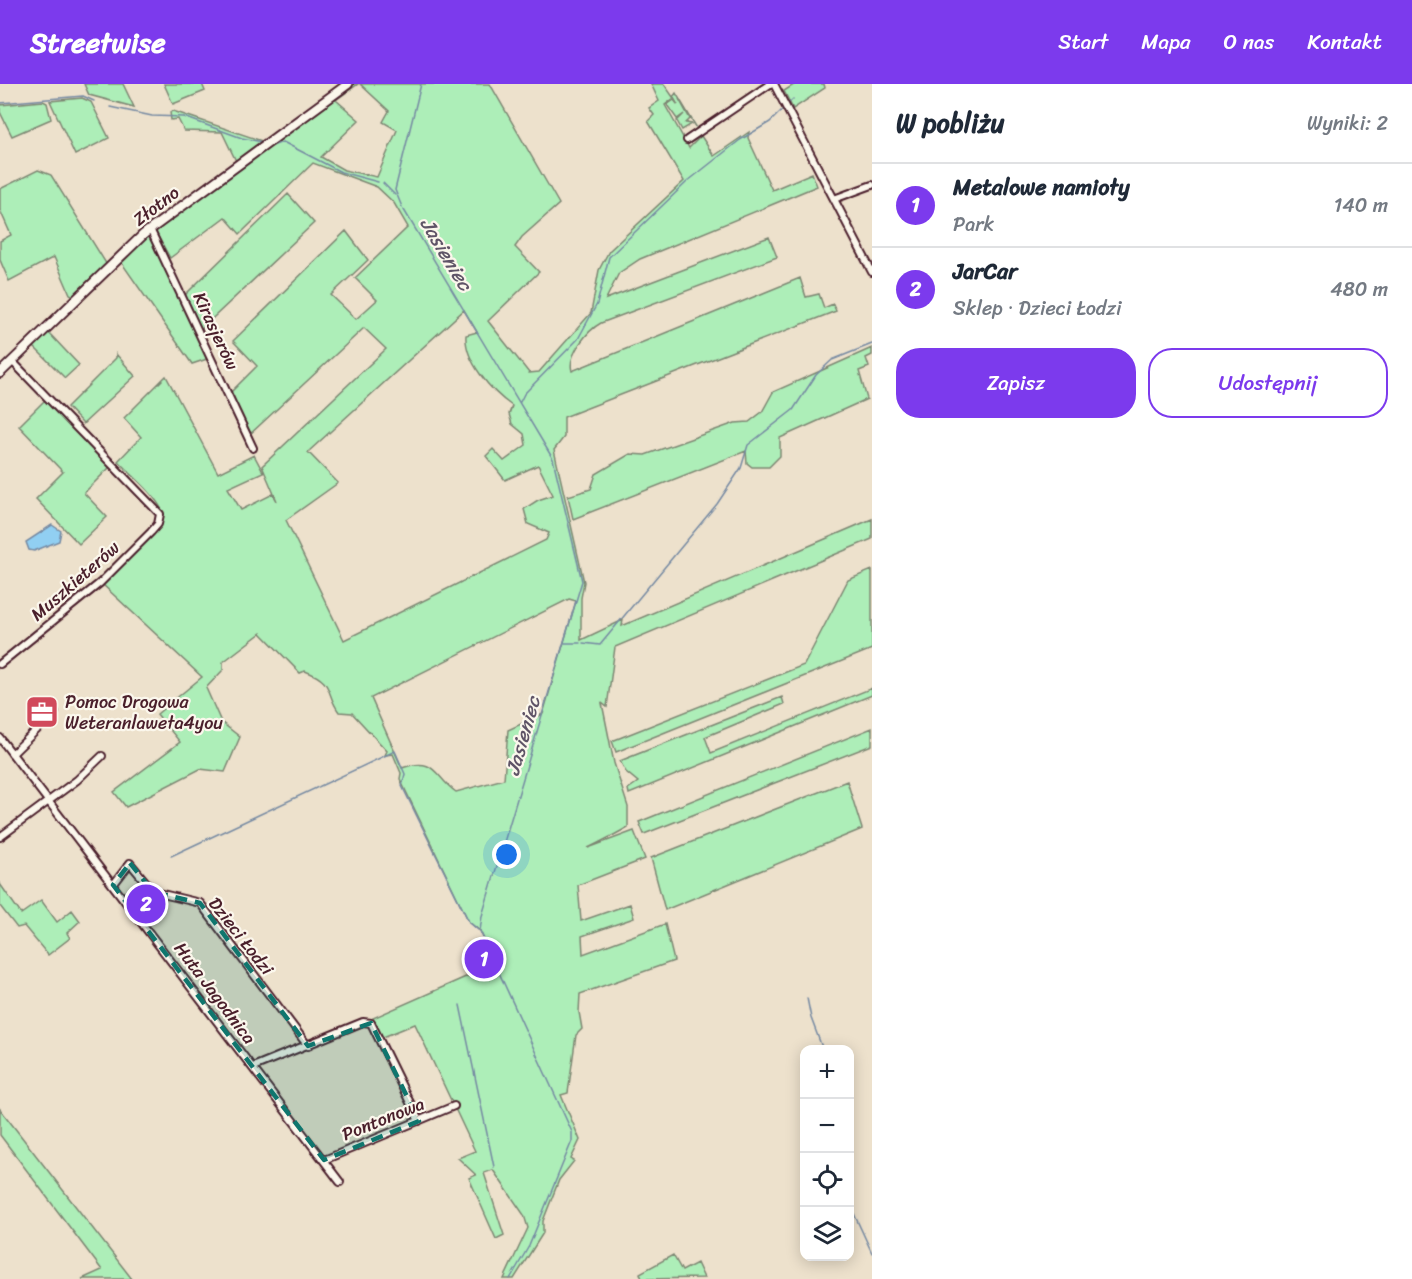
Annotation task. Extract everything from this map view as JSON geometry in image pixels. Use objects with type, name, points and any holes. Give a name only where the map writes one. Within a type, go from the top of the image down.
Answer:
[{"type":"street","name":"Złotno","points":[[0,373],[150,229],[348,84]]},
{"type":"street","points":[[687,140],[770,84]]},
{"type":"street","points":[[774,84],[872,272]]},
{"type":"street","points":[[834,199],[872,184]]},
{"type":"street","name":"Kirasjerów","points":[[150,229],[253,447]]},
{"type":"street","name":"Muszkieterów","points":[[0,664],[100,583],[158,524],[160,514],[12,361]]},
{"type":"street","points":[[12,754],[55,712]]},
{"type":"street","name":"Huta Jagodnica","points":[[0,738],[340,1182]]},
{"type":"street","points":[[0,837],[49,802],[102,756]]},
{"type":"street","name":"Dzieci Łodzi","points":[[113,885],[130,863],[154,892],[200,903],[308,1046]]},
{"type":"street","points":[[253,1068],[363,1022],[371,1023],[419,1121]]},
{"type":"street","name":"Pontonowa","points":[[324,1160],[454,1106]]},
{"type":"highlighted area","points":[[130,863],[153,892],[200,903],[308,1046],[371,1023],[419,1121],[324,1160],[113,885]]},
{"type":"green space","points":[[84,84],[123,84],[134,107],[89,95]]},
{"type":"green space","points":[[164,84],[202,84],[205,91],[173,104]]},
{"type":"green space","points":[[352,84],[358,84],[336,100],[359,120],[321,157],[344,170],[377,177],[397,130],[383,122],[389,111],[360,84],[490,84],[559,204],[522,237],[515,247],[539,272],[488,321],[529,373],[539,372],[591,313],[599,270],[609,251],[684,181],[648,121],[654,115],[649,108],[659,101],[651,84],[664,84],[673,97],[676,93],[698,130],[679,99],[690,119],[686,123],[692,124],[682,130],[677,121],[684,114],[677,119],[667,105],[674,100],[678,105],[674,98],[665,105],[689,148],[701,136],[714,156],[749,132],[748,138],[772,190],[812,173],[817,186],[640,259],[619,273],[606,299],[769,237],[777,257],[601,323],[590,331],[580,344],[571,365],[572,371],[800,278],[806,297],[819,294],[824,308],[833,304],[836,311],[564,417],[564,437],[554,450],[584,582],[581,598],[581,640],[623,620],[622,626],[872,519],[872,539],[615,647],[607,707],[602,703],[614,763],[628,807],[628,827],[588,848],[634,831],[645,859],[578,885],[581,921],[630,904],[634,918],[582,936],[583,954],[665,924],[674,961],[580,994],[579,1012],[582,1029],[576,1035],[568,1093],[561,1095],[580,1140],[571,1159],[574,1161],[559,1180],[543,1221],[543,1233],[514,1279],[504,1279],[528,1228],[524,1215],[493,1170],[484,1173],[504,1235],[496,1239],[469,1178],[476,1175],[458,1158],[475,1151],[415,1024],[383,1037],[373,1018],[495,964],[480,931],[469,922],[400,779],[401,773],[393,754],[385,755],[387,751],[352,713],[339,712],[321,679],[305,671],[300,673],[261,633],[223,662],[223,670],[206,688],[221,722],[240,737],[225,772],[200,769],[126,807],[114,792],[180,742],[157,714],[202,677],[102,584],[149,537],[162,517],[162,510],[153,497],[118,461],[141,437],[124,418],[166,376],[218,473],[254,455],[263,472],[228,488],[241,510],[273,494],[277,501],[262,466],[386,349],[364,328],[248,436],[229,394],[257,366],[233,341],[346,231],[368,260],[331,295],[356,319],[377,300],[355,278],[408,227],[394,203],[377,187],[313,163],[240,234],[225,217],[170,258],[154,229]],"holes":[[[464,310],[477,332],[466,335],[474,365],[496,393],[512,406],[509,414],[512,424],[524,434],[526,445],[504,461],[493,449],[486,456],[505,480],[538,465],[553,495],[538,500],[524,509],[528,524],[549,533],[546,540],[344,640],[286,520],[338,483],[308,452]],[[569,599],[576,601],[543,714],[508,730],[504,779],[456,792],[429,766],[413,765],[402,768],[371,698]]]},
{"type":"green space","points":[[795,84],[824,84],[825,88],[793,109],[784,91]]},
{"type":"green space","points":[[82,98],[91,102],[109,138],[75,155],[50,101]]},
{"type":"green space","points":[[43,101],[47,103],[51,119],[12,136],[0,112],[0,105]]},
{"type":"green space","points":[[173,111],[265,142],[237,163],[222,132],[184,131],[178,119],[171,120],[170,112]]},
{"type":"green space","points":[[38,170],[51,175],[107,265],[74,296],[70,294],[54,257],[9,281],[0,260],[0,241],[11,235],[0,210],[0,189]]},
{"type":"green space","points":[[288,194],[314,223],[200,330],[185,295]]},
{"type":"green space","points":[[148,234],[210,358],[192,364],[119,259]]},
{"type":"green space","points":[[48,332],[79,365],[65,378],[33,346]]},
{"type":"green space","points":[[872,348],[872,355],[866,358],[869,367],[859,371],[867,399],[780,438],[780,456],[769,467],[752,467],[747,463],[746,451],[573,519],[568,496],[591,489],[596,474],[630,454],[645,455],[735,423],[749,422],[762,412],[773,392]]},
{"type":"green space","points":[[116,354],[135,376],[83,424],[67,407],[116,358]]},
{"type":"green space","points":[[46,399],[111,466],[84,493],[107,517],[79,544],[36,499],[63,472],[19,426]]},
{"type":"green space","points":[[872,570],[872,649],[616,752],[612,741],[804,665],[848,580]]},
{"type":"green space","points":[[872,688],[872,695],[629,794],[628,789],[638,782],[626,772],[620,761],[782,697],[784,704],[705,737],[711,753]]},
{"type":"green space","points":[[872,728],[872,745],[644,834],[639,822]]},
{"type":"green space","points":[[847,781],[862,829],[665,910],[651,858]]},
{"type":"green space","points":[[0,884],[21,914],[41,900],[57,922],[72,910],[80,921],[67,933],[70,938],[48,955],[24,926],[17,928],[0,906]]},
{"type":"green space","points":[[0,1109],[132,1279],[82,1279],[102,1270],[0,1135]]},
{"type":"green space","points":[[673,1255],[682,1271],[697,1263],[704,1278],[642,1279],[640,1273]]},
{"type":"water","points":[[52,525],[61,531],[59,541],[34,551],[29,550],[26,542]]},
{"type":"waterway","name":"Jasieniec","points":[[402,207],[395,190],[421,84]]},
{"type":"waterway","points":[[0,103],[83,96],[94,101]]},
{"type":"waterway","points":[[789,103],[793,99]]},
{"type":"waterway","points":[[110,107],[152,116],[184,117],[242,138],[262,142]]},
{"type":"waterway","points":[[520,402],[524,394],[578,339],[597,304],[609,257],[688,181],[740,140],[770,122],[783,109]]},
{"type":"waterway","points":[[269,147],[283,142],[341,172],[378,182]]},
{"type":"waterway","points":[[383,183],[395,195]]},
{"type":"waterway","name":"Jasieniec","points":[[404,210],[553,459],[582,581],[482,916],[480,931],[572,1132],[572,1141],[529,1246],[510,1279]]},
{"type":"waterway","points":[[583,643],[600,645],[717,504],[741,468],[748,445],[793,410],[816,375],[832,360],[872,344]]},
{"type":"waterway","points":[[565,643],[580,643]]},
{"type":"waterway","points":[[171,856],[395,751],[405,774],[402,786],[469,922],[478,930]]},
{"type":"waterway","points":[[807,998],[811,1018],[821,1045]]},
{"type":"waterway","points":[[460,1005],[494,1167]]},
{"type":"waterway","points":[[851,1207],[872,1253]]},
{"type":"place","name":"Pomoc Drogowa Weteranlaweta4you","points":[[42,712]]},
{"type":"place","name":"JarCar","points":[[146,904]]},
{"type":"place","name":"Metalowe namioty","points":[[484,959]]}]
